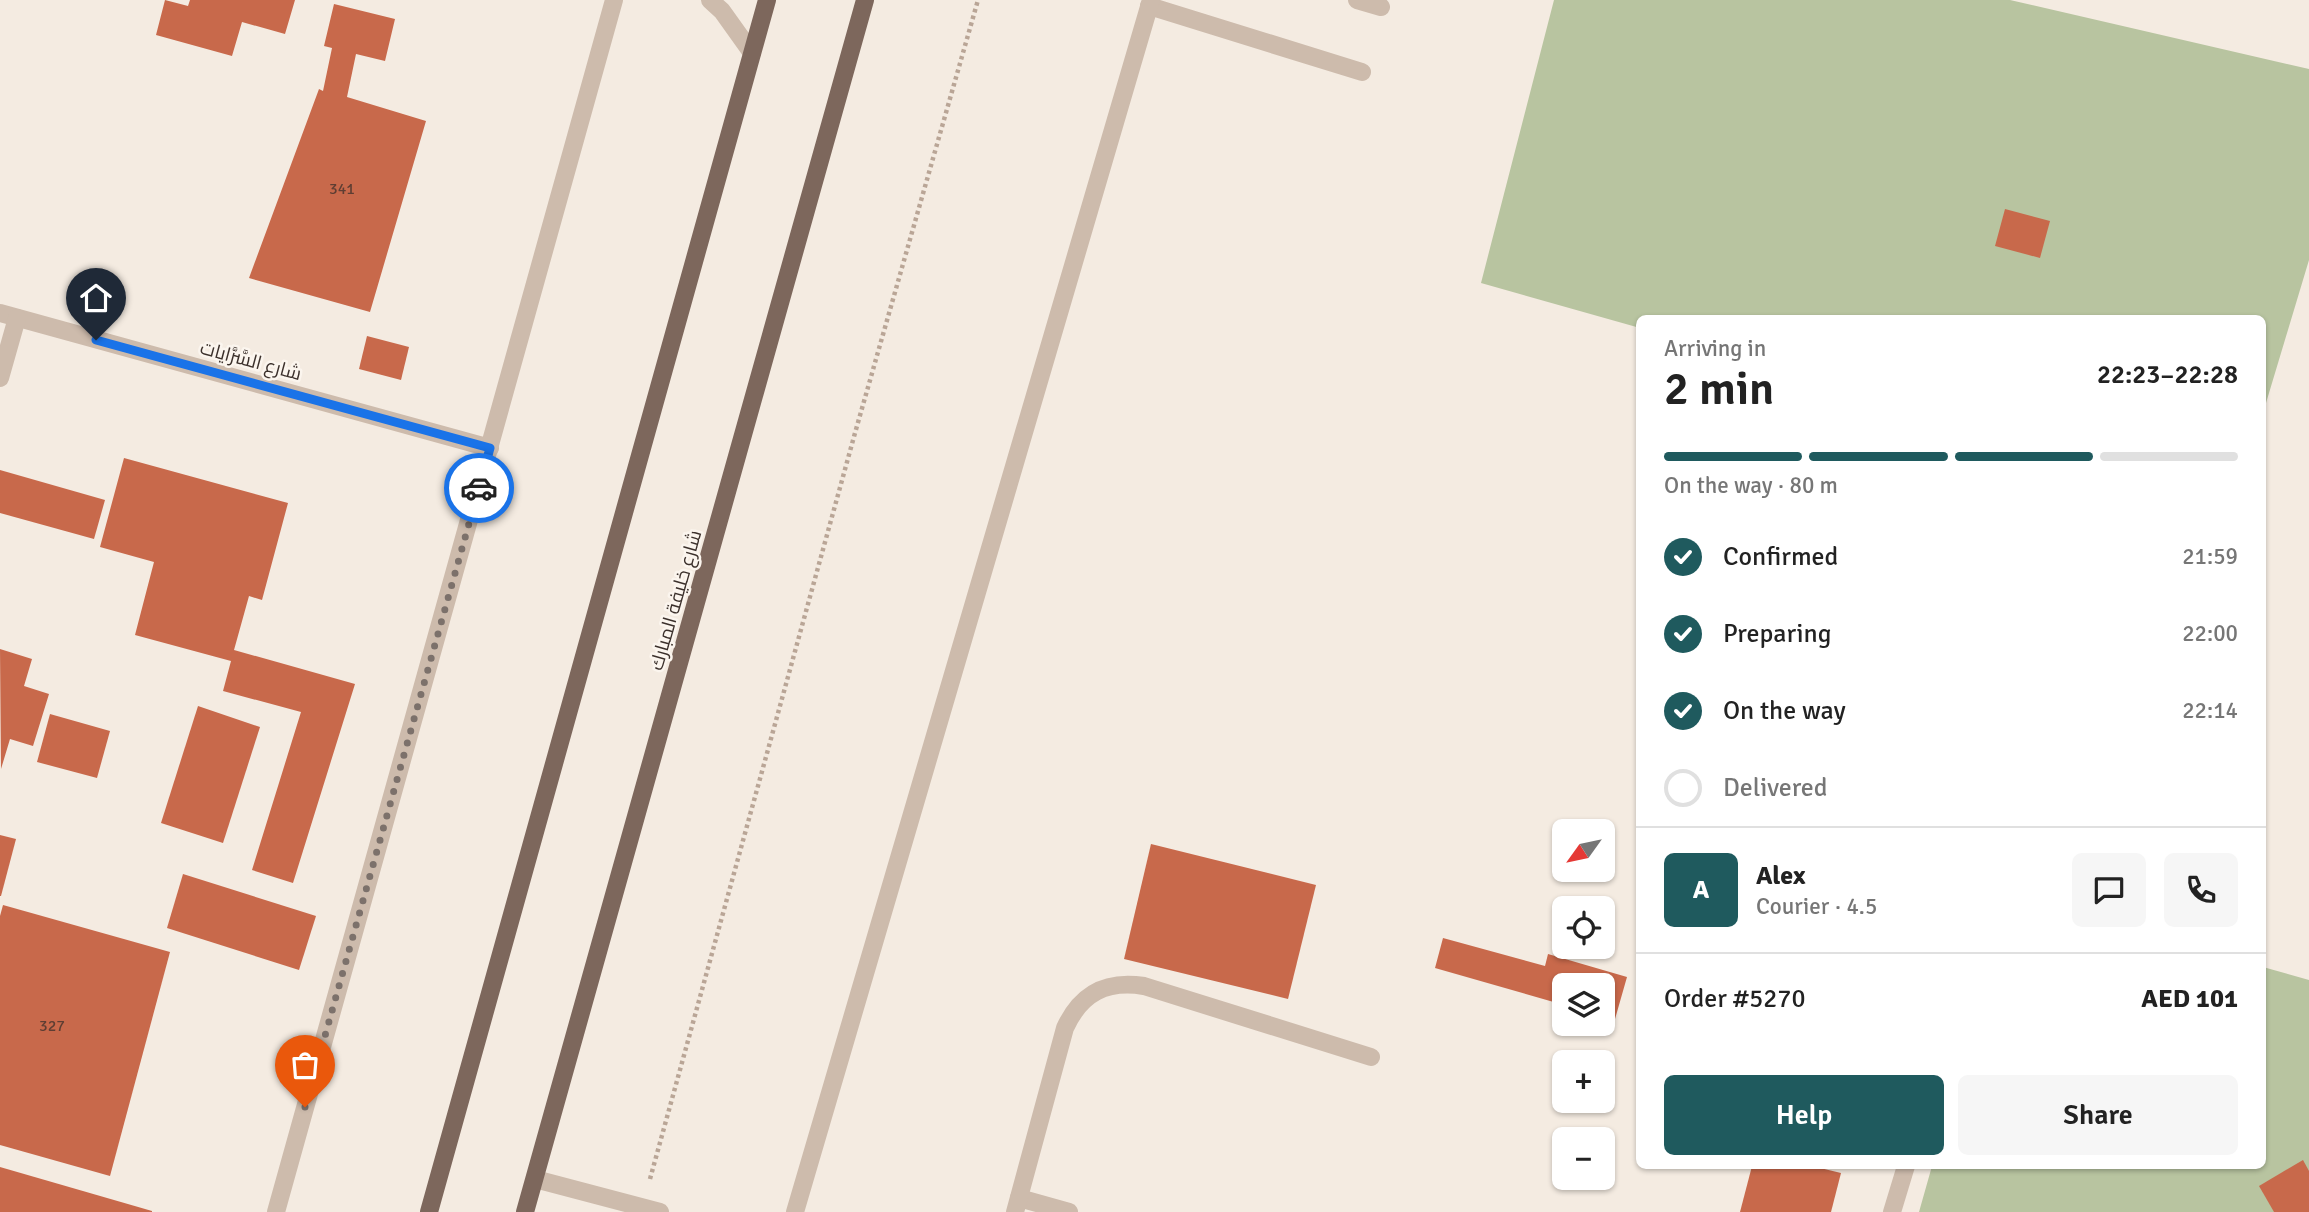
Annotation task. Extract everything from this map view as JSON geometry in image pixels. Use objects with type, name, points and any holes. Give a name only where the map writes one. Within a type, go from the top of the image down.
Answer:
[{"type":"main road","points":[[429,1212],[767,0]]},
{"type":"main road","name":"شارع خليفة المبارك","points":[[526,1212],[865,0]]},
{"type":"street","points":[[276,1212],[614,0]]},
{"type":"street","points":[[710,0],[730,21],[752,53]]},
{"type":"street","points":[[1357,0],[1381,7]]},
{"type":"street","points":[[795,1212],[1150,3],[1362,72]]},
{"type":"street","points":[[0,378],[9,315]]},
{"type":"street","name":"شارع السَّرَّايات","points":[[9,315],[490,448]]},
{"type":"street","points":[[1069,1212],[1017,1205],[1065,1028],[1077,1007],[1096,991],[1128,984],[1144,986],[1371,1057]]},
{"type":"street","points":[[1892,1212],[1905,1169]]},
{"type":"street","points":[[535,1179],[651,1210]]},
{"type":"path","points":[[651,1210],[855,433],[978,0]]},
{"type":"green space","points":[[1554,0],[2010,0],[2309,69],[2309,260],[2266,403],[2266,315],[1636,315],[1636,327],[1481,283]]},
{"type":"green space","points":[[2266,968],[2309,980],[2309,1212],[1919,1212],[1931,1169],[2266,1169]]},
{"type":"building","points":[[165,0],[188,6],[190,0],[295,0],[285,34],[242,22],[232,56],[156,35]]},
{"type":"building","points":[[334,4],[395,19],[385,61],[356,54],[347,97],[426,121],[370,312],[249,278],[319,89],[323,91],[332,48],[324,46]]},
{"type":"building","points":[[2005,209],[2050,221],[2040,258],[1995,246]]},
{"type":"building","points":[[367,336],[409,347],[401,380],[359,369]]},
{"type":"building","points":[[124,458],[288,503],[262,600],[249,596],[234,650],[355,684],[293,883],[252,870],[301,712],[223,691],[231,661],[135,635],[154,562],[100,547]]},
{"type":"building","points":[[0,470],[105,500],[94,539],[0,513]]},
{"type":"building","points":[[0,649],[32,659],[24,686],[49,694],[33,746],[10,739],[1,769]]},
{"type":"building","points":[[198,706],[260,727],[223,843],[161,823]]},
{"type":"building","points":[[50,714],[110,731],[97,778],[37,762]]},
{"type":"building","points":[[0,835],[16,839],[1,896],[0,896]]},
{"type":"building","points":[[1151,844],[1316,885],[1288,999],[1124,959]]},
{"type":"building","points":[[183,874],[316,916],[299,970],[167,928]]},
{"type":"building","points":[[3,905],[170,952],[110,1176],[0,1145],[0,916]]},
{"type":"building","points":[[1443,938],[1545,966],[1548,954],[1552,955],[1552,959],[1565,959],[1613,973],[1552,973],[1552,1002],[1435,968]]},
{"type":"building","points":[[1615,974],[1627,977],[1615,1019]]},
{"type":"building","points":[[2303,1160],[2309,1171],[2309,1212],[2274,1212],[2259,1186]]},
{"type":"building","points":[[0,1167],[152,1211],[152,1212],[0,1212]]},
{"type":"building","points":[[1751,1169],[1824,1169],[1841,1173],[1831,1212],[1740,1212]]},
{"type":"way so far","points":[[305,1107],[479,488]]},
{"type":"route","points":[[96,340],[490,448],[479,488]]}]
